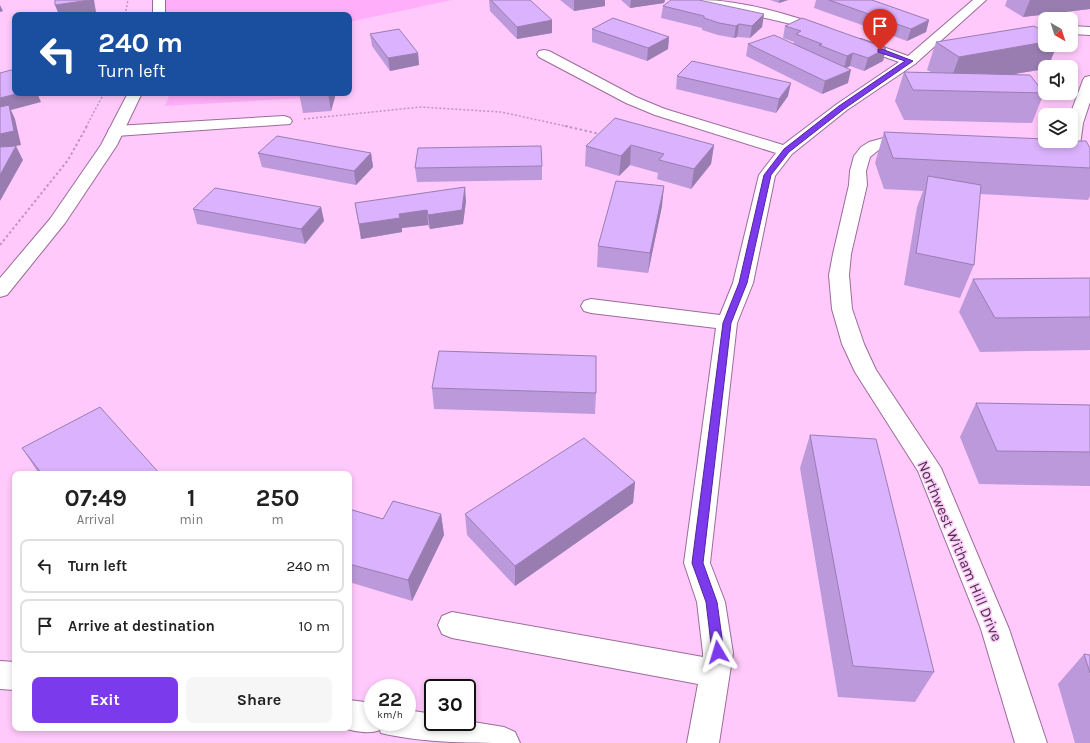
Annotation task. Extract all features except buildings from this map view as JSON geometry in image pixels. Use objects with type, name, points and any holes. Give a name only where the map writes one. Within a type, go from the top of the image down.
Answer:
[{"type":"street","points":[[159,0],[159,12]]},
{"type":"street","points":[[705,0],[791,20],[910,61]]},
{"type":"street","points":[[704,743],[718,652],[711,602],[697,563],[727,323],[743,283],[767,175],[786,151],[842,107],[910,61],[980,0]]},
{"type":"street","points":[[1078,30],[1090,31]]},
{"type":"street","points":[[544,54],[639,103],[660,112],[786,151]]},
{"type":"street","points":[[1027,148],[1056,149],[1067,148],[1072,144],[1075,123],[1090,80]]},
{"type":"street","points":[[0,291],[56,223],[109,145],[133,96]]},
{"type":"street","points":[[116,130],[284,121]]},
{"type":"street","name":"Northwest Witham Hill Drive","points":[[927,143],[891,142],[875,146],[867,150],[862,156],[858,171],[858,185],[842,254],[839,275],[842,308],[853,344],[866,372],[929,468],[995,629],[1031,743]]},
{"type":"street","points":[[592,306],[727,323]]},
{"type":"street","points":[[452,625],[714,673]]},
{"type":"street","points":[[0,675],[12,676]]},
{"type":"street","points":[[352,715],[364,717]]},
{"type":"street","points":[[416,726],[504,743]]},
{"type":"path","points":[[126,12],[128,0]]},
{"type":"path","points":[[0,245],[68,160],[103,96]]},
{"type":"path","points":[[284,121],[421,107],[501,112],[600,134]]},
{"type":"shaded area","points":[[159,0],[452,0],[352,21],[352,12],[159,12]]},
{"type":"shaded area","points":[[169,96],[301,96],[301,98],[165,106]]},
{"type":"route","points":[[718,652],[711,602],[697,563],[727,323],[743,283],[767,175],[786,151],[842,107],[910,61],[880,50]]}]
